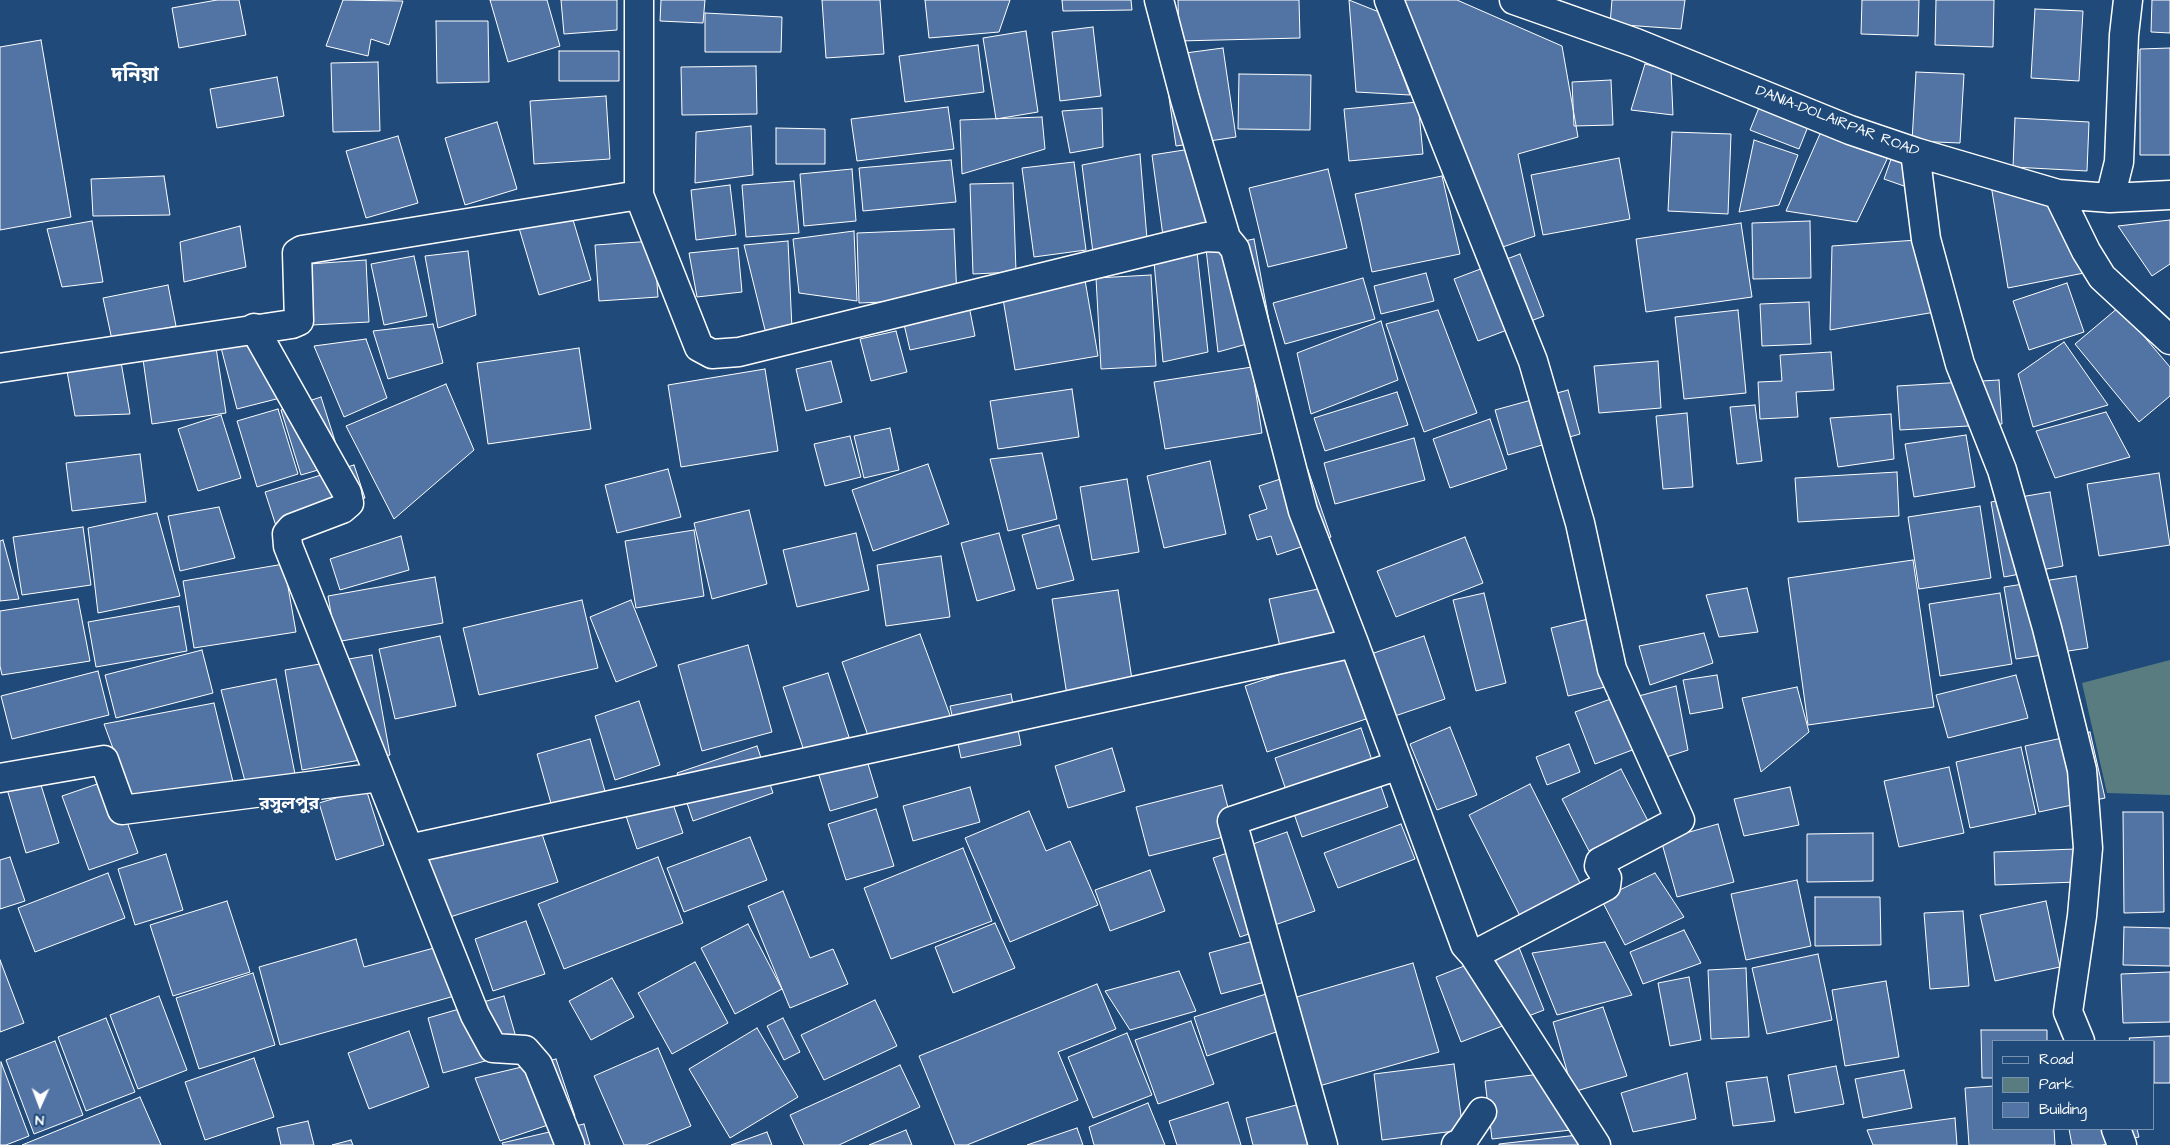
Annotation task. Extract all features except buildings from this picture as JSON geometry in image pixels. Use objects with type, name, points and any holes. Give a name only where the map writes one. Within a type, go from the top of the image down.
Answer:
[{"type":"street","points":[[639,0],[639,195],[699,347],[712,354],[739,352],[1206,237],[1226,238]]},
{"type":"street","points":[[1159,0],[1185,99],[1226,238],[1235,249],[1303,511],[1354,643],[1465,945],[1474,955],[1596,1145]]},
{"type":"street","points":[[1389,0],[1533,361],[1580,523],[1612,669],[1680,820],[1600,862],[1599,866],[1607,878],[1606,886],[1474,955]]},
{"type":"street","name":"DANIA-DOLAIRPAR ROAD","points":[[1514,0],[1636,43],[1850,130],[1915,152],[2058,194],[2110,198],[2170,195]]},
{"type":"street","points":[[2110,198],[2120,162],[2124,35],[2128,0]]},
{"type":"street","points":[[1915,152],[1926,239],[1960,364],[2002,470],[2047,628],[2082,770],[2088,848],[2082,916],[2068,1012],[2080,1040]]},
{"type":"street","points":[[2058,194],[2086,251],[2102,277],[2170,340]]},
{"type":"street","points":[[0,368],[254,328],[292,324],[298,321],[297,253],[302,250],[639,195]]},
{"type":"street","points":[[254,328],[347,493],[349,503],[342,509],[292,528],[287,534],[288,546],[474,1015],[493,1048],[525,1050],[538,1065],[570,1145]]},
{"type":"street","points":[[409,849],[1354,643]]},
{"type":"street","points":[[0,778],[104,760],[122,810],[380,777]]},
{"type":"street","points":[[1323,1145],[1232,821],[1398,765]]},
{"type":"street","points":[[1456,1145],[1461,1143],[1482,1112]]},
{"type":"street","points":[[2116,1130],[2122,1145]]},
{"type":"green space","points":[[2170,660],[2170,795],[2107,793],[2082,683]]},
{"type":"district","name":"দনিয়া","points":[[135,77]]},
{"type":"district","name":"রসুলপুর","points":[[289,805]]}]
